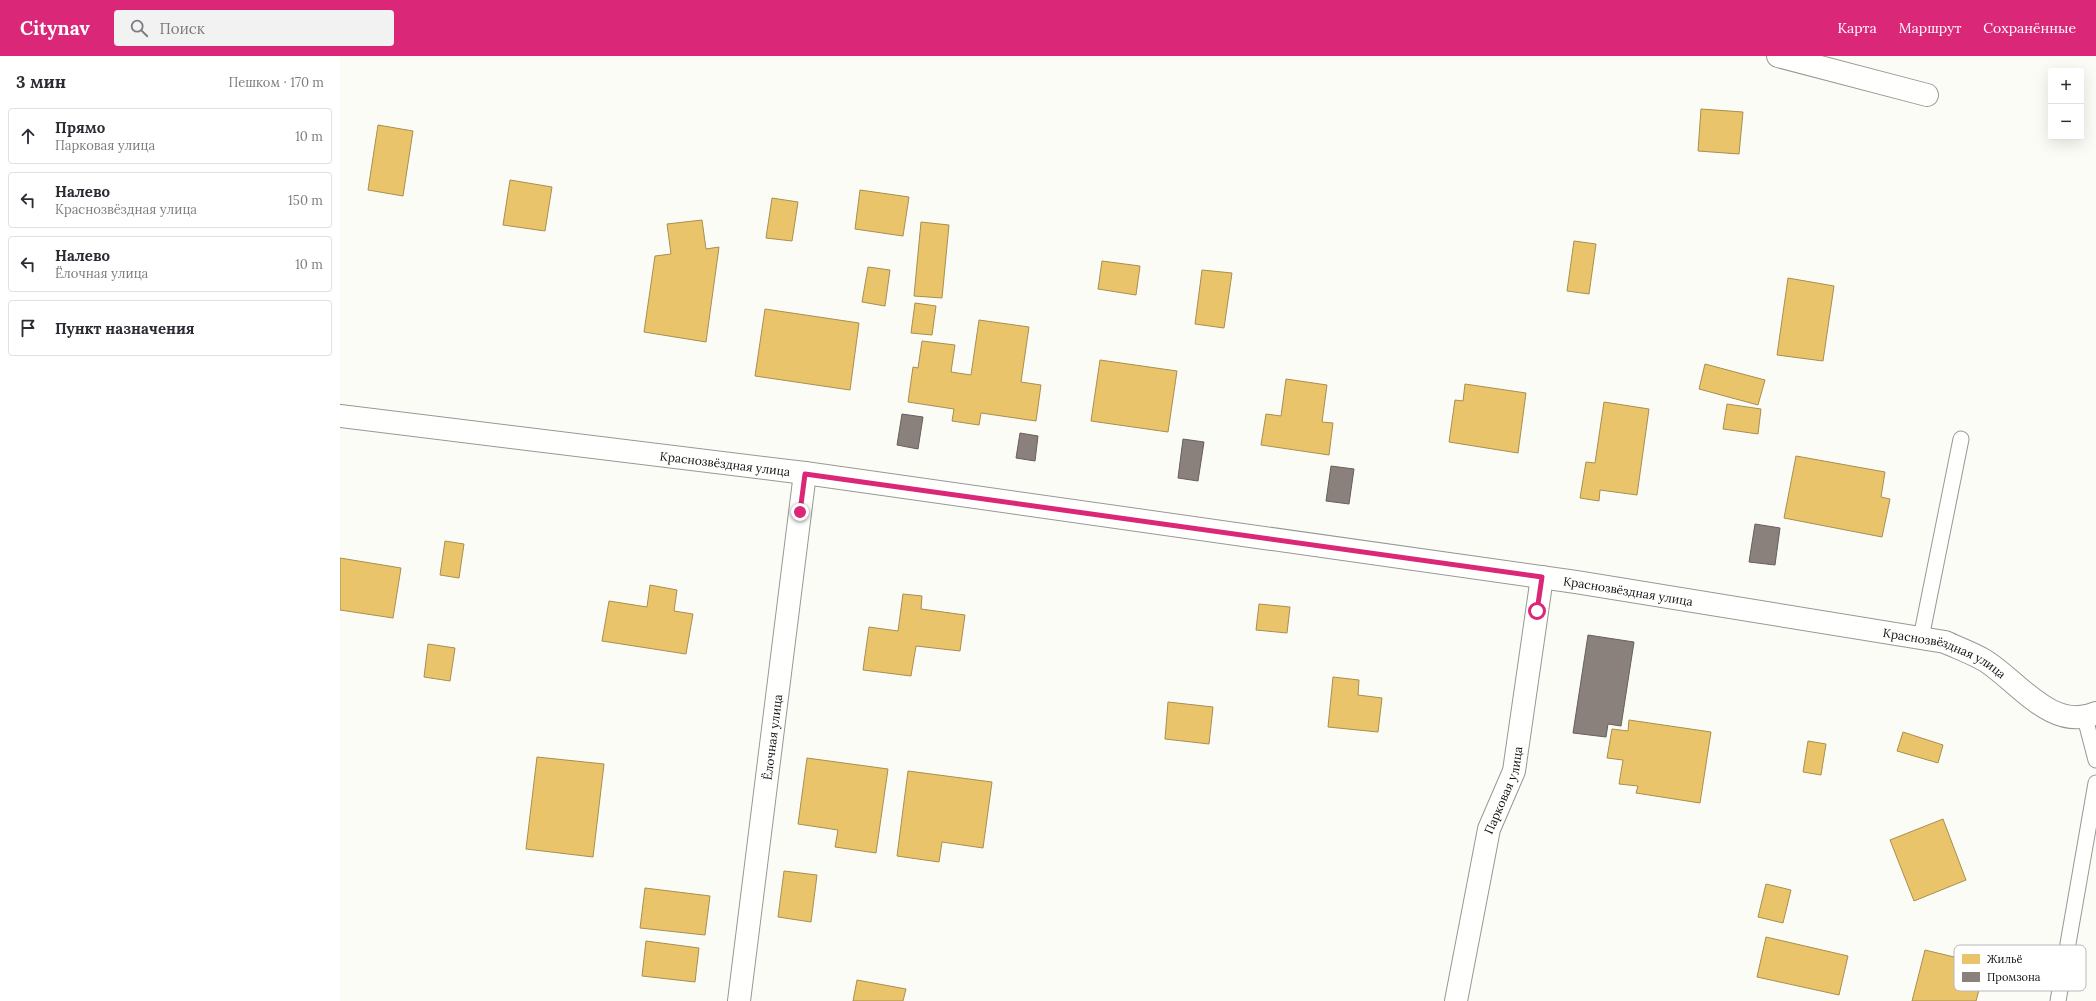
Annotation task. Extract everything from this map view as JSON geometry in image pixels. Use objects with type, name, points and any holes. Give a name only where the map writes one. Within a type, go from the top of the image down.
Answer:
[{"type":"street","points":[[1778,56],[1927,95]]},
{"type":"street","name":"Краснозвёздная улица","points":[[340,416],[805,474],[1542,577],[1945,642],[1985,661],[2027,696],[2054,713],[2091,715]]},
{"type":"street","name":"Ёлочная улица","points":[[739,1001],[805,474]]},
{"type":"street","name":"Парковая улица","points":[[1456,1001],[1489,829],[1514,771],[1542,577]]},
{"type":"lane","points":[[1921,638],[1961,439]]},
{"type":"lane","points":[[2091,715],[2096,760]]},
{"type":"lane","points":[[2068,945],[2096,783]]},
{"type":"lane","points":[[2058,1001],[2060,991]]},
{"type":"building: Жильё","points":[[1701,109],[1743,112],[1739,154],[1698,151]]},
{"type":"building: Жильё","points":[[378,125],[413,131],[403,196],[368,190]]},
{"type":"building: Жильё","points":[[510,180],[552,187],[545,231],[503,225]]},
{"type":"building: Жильё","points":[[860,190],[909,197],[903,236],[855,229]]},
{"type":"building: Жильё","points":[[772,198],[798,202],[792,241],[766,238]]},
{"type":"building: Жильё","points":[[702,220],[706,249],[719,247],[706,342],[644,332],[655,256],[671,254],[667,224]]},
{"type":"building: Жильё","points":[[921,222],[949,225],[942,298],[914,296]]},
{"type":"building: Жильё","points":[[1574,241],[1596,244],[1589,294],[1567,291]]},
{"type":"building: Жильё","points":[[1102,261],[1140,266],[1136,295],[1098,289]]},
{"type":"building: Жильё","points":[[868,267],[890,270],[885,306],[862,302]]},
{"type":"building: Жильё","points":[[1202,270],[1232,273],[1224,328],[1195,324]]},
{"type":"building: Жильё","points":[[1788,278],[1834,286],[1823,361],[1777,355]]},
{"type":"building: Жильё","points":[[915,303],[936,306],[932,335],[911,333]]},
{"type":"building: Жильё","points":[[765,309],[859,323],[850,390],[755,376]]},
{"type":"building: Жильё","points":[[979,320],[1029,327],[1021,382],[1041,385],[1036,421],[981,413],[979,425],[952,421],[954,409],[908,402],[913,367],[918,368],[922,341],[955,345],[951,372],[971,375]]},
{"type":"building: Жильё","points":[[1100,360],[1177,371],[1168,432],[1091,421]]},
{"type":"building: Жильё","points":[[1705,364],[1765,380],[1758,405],[1699,389]]},
{"type":"building: Жильё","points":[[1286,379],[1327,385],[1322,422],[1333,423],[1329,455],[1261,445],[1266,414],[1281,416]]},
{"type":"building: Жильё","points":[[1465,384],[1526,393],[1518,453],[1449,442],[1455,400],[1463,401]]},
{"type":"building: Жильё","points":[[1604,402],[1649,409],[1637,495],[1600,490],[1599,501],[1580,498],[1586,462],[1595,463]]},
{"type":"building: Жильё","points":[[1727,404],[1761,409],[1758,434],[1723,429]]},
{"type":"building: Жильё","points":[[1796,456],[1885,472],[1881,497],[1890,499],[1882,537],[1784,518]]},
{"type":"building: Жильё","points":[[445,541],[464,544],[459,578],[440,575]]},
{"type":"building: Жильё","points":[[340,558],[401,568],[393,618],[340,610]]},
{"type":"building: Жильё","points":[[650,585],[677,590],[674,611],[693,614],[686,654],[602,641],[609,601],[647,607]]},
{"type":"building: Жильё","points":[[903,594],[922,596],[921,609],[965,615],[960,651],[916,646],[911,676],[863,670],[869,627],[898,631]]},
{"type":"building: Жильё","points":[[1259,604],[1290,607],[1287,633],[1256,630]]},
{"type":"building: Жильё","points":[[428,644],[455,648],[450,681],[424,677]]},
{"type":"building: Жильё","points":[[1333,677],[1359,680],[1358,695],[1382,698],[1378,732],[1328,727]]},
{"type":"building: Жильё","points":[[1168,702],[1213,707],[1209,744],[1165,739]]},
{"type":"building: Жильё","points":[[1629,720],[1711,732],[1700,803],[1636,793],[1638,786],[1619,784],[1623,760],[1607,758],[1612,729],[1628,731]]},
{"type":"building: Жильё","points":[[1903,732],[1943,745],[1938,763],[1897,751]]},
{"type":"building: Жильё","points":[[1808,741],[1826,744],[1821,775],[1803,772]]},
{"type":"building: Жильё","points":[[537,757],[604,764],[593,857],[526,849]]},
{"type":"building: Жильё","points":[[807,758],[888,769],[876,853],[835,847],[838,830],[798,824]]},
{"type":"building: Жильё","points":[[908,771],[992,782],[983,848],[942,842],[939,862],[897,856]]},
{"type":"building: Жильё","points":[[1943,819],[1966,880],[1914,901],[1890,840]]},
{"type":"building: Жильё","points":[[784,871],[817,875],[811,922],[778,917]]},
{"type":"building: Жильё","points":[[1766,884],[1791,890],[1783,923],[1758,917]]},
{"type":"building: Жильё","points":[[645,888],[710,896],[705,935],[640,928]]},
{"type":"building: Жильё","points":[[1766,937],[1848,956],[1839,995],[1757,977]]},
{"type":"building: Жильё","points":[[646,941],[699,948],[695,982],[642,976]]},
{"type":"building: Жильё","points":[[1925,950],[1954,957],[1954,991],[1979,991],[1976,1001],[1912,1001]]},
{"type":"building: Жильё","points":[[857,980],[906,989],[903,1001],[853,1001]]},
{"type":"building: Промзона","points":[[902,414],[923,417],[918,449],[897,445]]},
{"type":"building: Промзона","points":[[1020,433],[1038,436],[1035,461],[1016,458]]},
{"type":"building: Промзона","points":[[1183,439],[1204,442],[1198,481],[1178,478]]},
{"type":"building: Промзона","points":[[1331,466],[1354,469],[1349,504],[1326,501]]},
{"type":"building: Промзона","points":[[1755,524],[1780,528],[1775,565],[1749,562]]},
{"type":"building: Промзона","points":[[1588,635],[1634,642],[1621,726],[1608,724],[1606,737],[1573,733]]},
{"type":"route","points":[[800,512],[805,474],[1542,577],[1537,611]]}]
